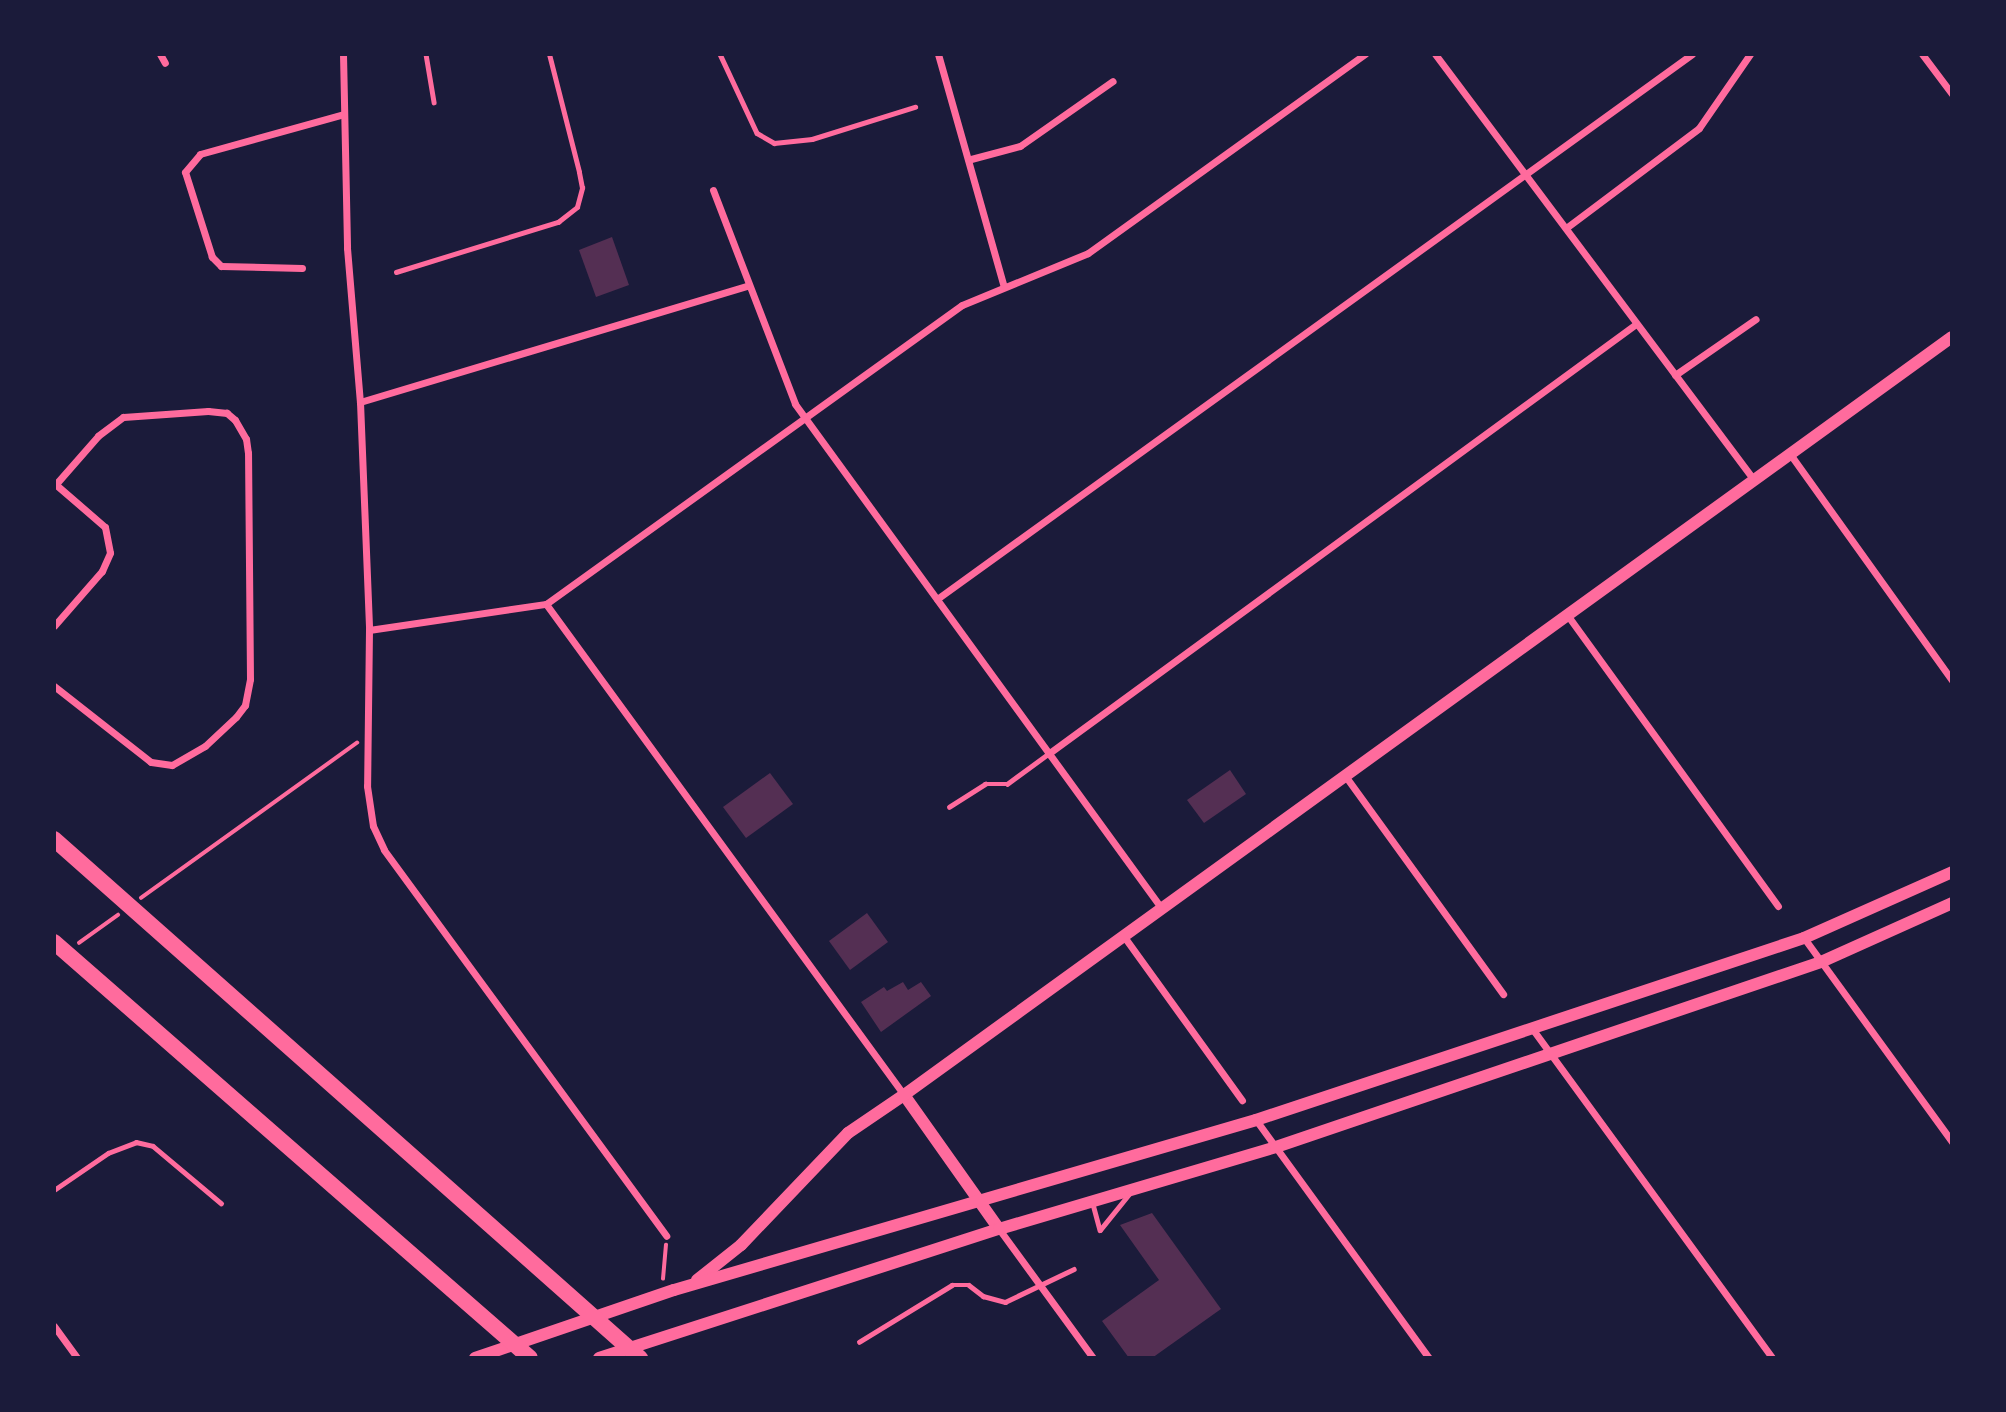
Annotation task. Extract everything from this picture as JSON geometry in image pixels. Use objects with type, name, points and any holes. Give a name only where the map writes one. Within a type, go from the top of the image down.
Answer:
[{"type":"highway","points":[[54,839],[640,1358]]},
{"type":"highway","points":[[54,942],[530,1358]]},
{"type":"main road","points":[[680,1289],[741,1245],[848,1133],[1125,937],[1952,337]]},
{"type":"main road","points":[[475,1358],[680,1289],[975,1199],[1256,1120],[1804,938],[1952,872]]},
{"type":"main road","points":[[599,1358],[706,1321],[999,1229],[1276,1147],[1549,1052],[1821,962],[1952,903]]},
{"type":"main road","points":[[904,1095],[975,1199],[999,1229]]},
{"type":"street","points":[[160,54],[165,63]]},
{"type":"street","points":[[343,54],[347,248],[360,402],[369,630],[368,804],[384,850],[666,1236]]},
{"type":"street","points":[[938,54],[971,159],[1004,287]]},
{"type":"street","points":[[369,630],[545,604],[962,305],[1088,253],[1365,54]]},
{"type":"street","points":[[1435,54],[1754,480]]},
{"type":"street","points":[[937,599],[1692,54]]},
{"type":"street","points":[[1566,228],[1699,128],[1750,54]]},
{"type":"street","points":[[1922,54],[1952,94]]},
{"type":"street","points":[[971,159],[1020,146],[1113,81]]},
{"type":"street","points":[[302,268],[226,269],[216,262],[185,172],[200,154],[344,114]]},
{"type":"street","points":[[713,190],[788,390],[805,418],[1162,909]]},
{"type":"street","points":[[360,402],[747,286]]},
{"type":"street","points":[[1675,375],[1756,319]]},
{"type":"street","points":[[1048,754],[1636,324]]},
{"type":"street","points":[[54,626],[102,571],[110,553],[105,527],[55,483],[98,436],[122,416],[208,411],[227,413],[235,420],[246,439],[248,453],[250,679],[244,705],[236,717],[205,746],[172,765],[151,762],[54,686]]},
{"type":"street","points":[[1790,454],[1952,680]]},
{"type":"street","points":[[545,604],[904,1095]]},
{"type":"street","points":[[1568,616],[1779,906]]},
{"type":"street","points":[[1346,777],[1503,994]]},
{"type":"street","points":[[1125,937],[1242,1100]]},
{"type":"street","points":[[1804,938],[1952,1142]]},
{"type":"street","points":[[1531,1027],[1772,1358]]},
{"type":"street","points":[[1256,1120],[1429,1358]]},
{"type":"street","points":[[999,1229],[1093,1358]]},
{"type":"street","points":[[54,1326],[77,1358]]},
{"type":"lane","points":[[426,54],[434,102]]},
{"type":"lane","points":[[396,272],[558,222],[577,207],[582,188],[549,54]]},
{"type":"lane","points":[[720,54],[757,133],[774,143],[812,139],[915,107]]},
{"type":"lane","points":[[949,807],[985,784],[1007,784],[1048,754]]},
{"type":"lane","points":[[54,1190],[108,1153],[136,1142],[153,1146],[221,1203]]},
{"type":"lane","points":[[1092,1202],[1100,1230],[1134,1188]]},
{"type":"lane","points":[[859,1342],[953,1285],[969,1285],[983,1296],[1005,1302],[1074,1269]]},
{"type":"path","points":[[133,904],[368,735]]},
{"type":"path","points":[[77,944],[121,912]]},
{"type":"path","points":[[658,1296],[668,1260],[666,1236]]},
{"type":"building","points":[[612,237],[629,285],[596,297],[579,250]]},
{"type":"building","points":[[1230,770],[1246,794],[1204,823],[1187,800]]},
{"type":"building","points":[[770,773],[793,804],[746,838],[723,807]]},
{"type":"building","points":[[867,913],[888,942],[850,970],[829,941]]},
{"type":"building","points":[[903,982],[908,990],[921,982],[931,996],[881,1032],[861,1002],[884,987],[887,991]]},
{"type":"building","points":[[1152,1213],[1221,1309],[1152,1358],[1129,1358],[1102,1321],[1159,1280],[1120,1225]]}]
